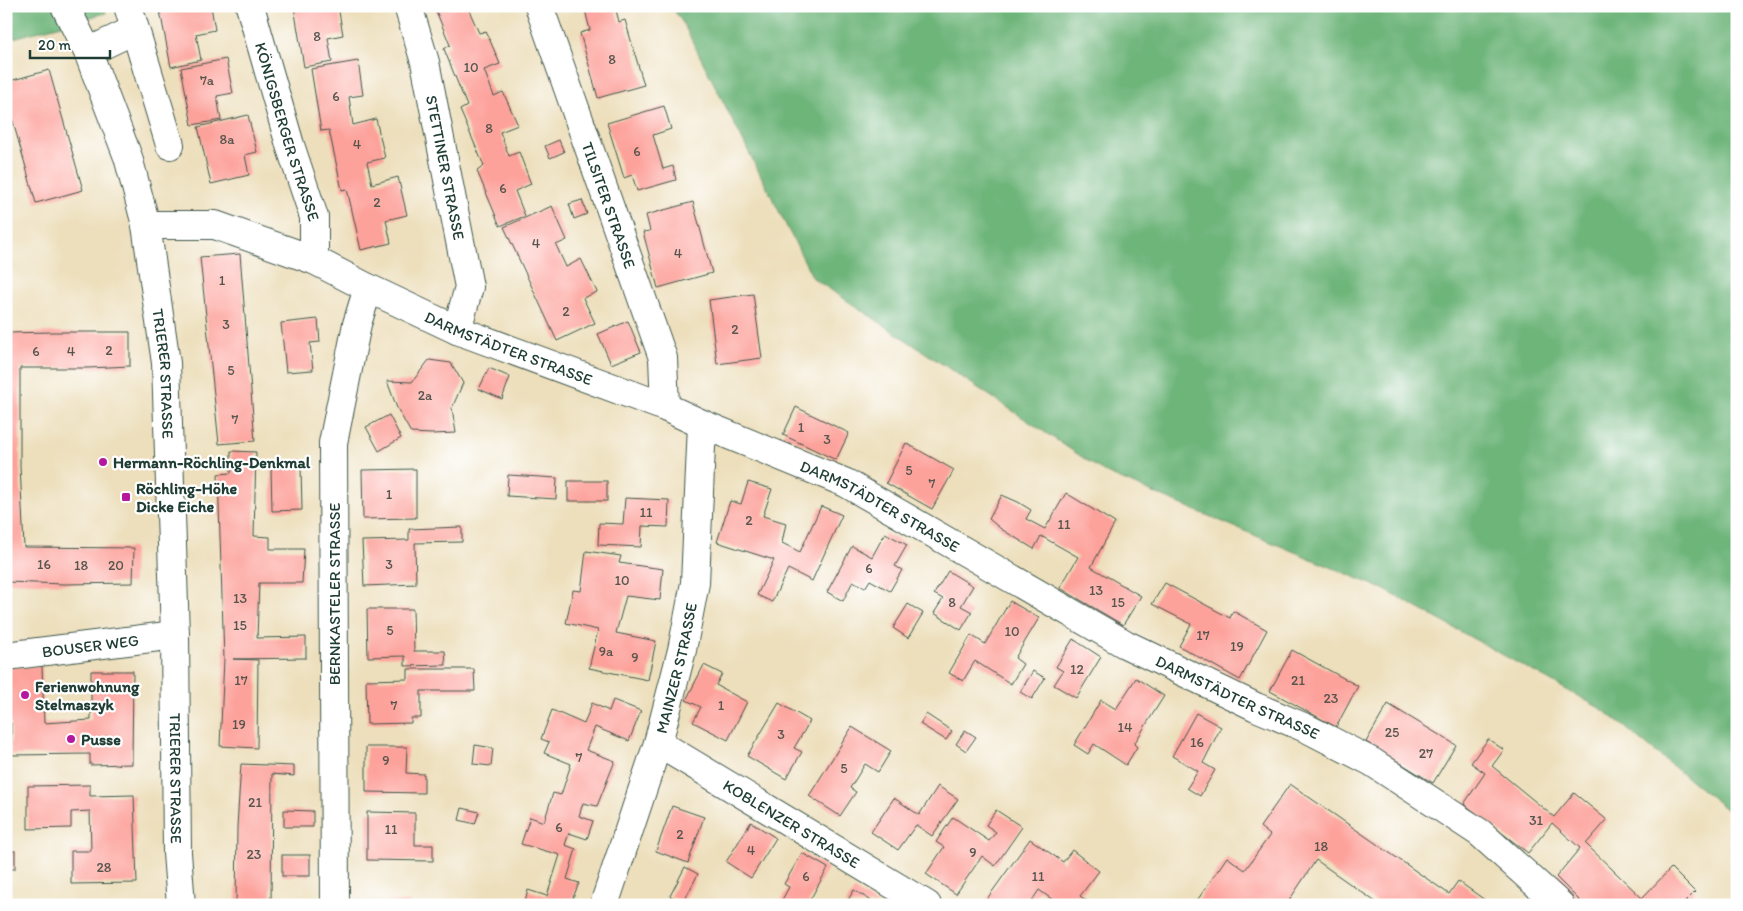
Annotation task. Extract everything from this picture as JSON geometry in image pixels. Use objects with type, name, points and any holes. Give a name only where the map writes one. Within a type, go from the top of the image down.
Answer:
[{"type":"street","name":"TRIERER STRASSE","points":[[65,6],[88,52],[128,157],[146,225],[166,362],[175,635],[178,853],[182,905]]},
{"type":"street","name":"KÖNIGSBERGER STRASSE","points":[[250,6],[290,145],[314,217],[314,260]]},
{"type":"street","name":"STETTINER STRASSE","points":[[408,6],[425,62],[468,287],[457,330]]},
{"type":"street","name":"TILSITER STRASSE","points":[[539,6],[663,358],[665,407]]},
{"type":"street","points":[[88,52],[131,18],[170,145]]},
{"type":"street","name":"DARMSTÄDTER STRASSE","points":[[146,225],[215,225],[314,260],[457,330],[665,407],[846,483],[1125,644],[1256,707],[1308,729],[1372,762],[1480,833],[1560,905]]},
{"type":"street","name":"BERNKASTELER STRASSE","points":[[335,905],[333,444],[357,324],[368,288]]},
{"type":"street","name":"MAINZER STRASSE","points":[[604,905],[658,743],[682,650],[695,582],[702,424]]},
{"type":"street","name":"BOUSER WEG","points":[[6,656],[175,635]]},
{"type":"street","name":"KOBLENZER STRASSE","points":[[658,743],[927,905]]},
{"type":"green space","points":[[6,6],[105,6],[106,13],[6,40]]},
{"type":"green space","points":[[671,6],[1737,6],[1737,818],[1605,711],[1383,589],[1106,473],[813,278],[683,23]]},
{"type":"building","points":[[159,6],[211,6],[215,30],[196,34],[201,60],[171,67]]},
{"type":"building","points":[[338,6],[343,35],[328,38],[332,62],[304,67],[294,7]]},
{"type":"building","points":[[434,6],[473,6],[468,8],[479,33],[486,31],[500,64],[484,70],[494,96],[503,92],[518,125],[500,132],[509,156],[519,152],[531,184],[515,191],[525,216],[500,226],[477,171],[484,166],[460,110],[467,106],[444,49],[450,45]]},
{"type":"building","points":[[584,6],[615,6],[619,22],[625,20],[644,85],[598,98],[580,33],[590,30]]},
{"type":"building","points":[[226,59],[233,93],[217,96],[221,120],[192,125],[181,68]]},
{"type":"building","points":[[358,61],[363,95],[349,97],[353,125],[376,119],[385,158],[367,162],[372,184],[398,177],[407,215],[386,220],[391,243],[361,250],[347,189],[342,190],[329,130],[321,131],[311,69]]},
{"type":"building","points":[[49,70],[83,190],[36,203],[6,97],[6,82]]},
{"type":"building","points":[[664,106],[671,129],[653,135],[663,169],[673,166],[676,180],[637,191],[632,175],[624,178],[607,123]]},
{"type":"building","points":[[248,115],[257,152],[245,155],[249,175],[211,184],[198,127]]},
{"type":"building","points":[[559,140],[564,152],[550,158],[545,146]]},
{"type":"building","points":[[582,200],[587,214],[574,219],[569,204]]},
{"type":"building","points":[[693,202],[712,273],[658,288],[643,232],[650,231],[646,215]]},
{"type":"building","points":[[552,206],[567,240],[556,245],[566,267],[581,259],[597,292],[583,298],[595,323],[557,341],[504,227]]},
{"type":"building","points":[[240,254],[255,441],[219,444],[200,257]]},
{"type":"building","points":[[753,294],[762,358],[717,364],[709,300]]},
{"type":"building","points":[[318,319],[320,342],[310,343],[313,370],[286,372],[281,323]]},
{"type":"building","points":[[628,321],[641,352],[611,364],[598,334]]},
{"type":"building","points":[[130,332],[130,366],[20,368],[20,466],[24,547],[134,548],[133,583],[64,584],[6,582],[6,333]]},
{"type":"building","points":[[429,360],[451,363],[463,383],[452,408],[456,433],[411,433],[397,408],[387,381],[412,382]]},
{"type":"building","points":[[489,368],[510,377],[502,399],[479,389]]},
{"type":"building","points":[[796,407],[849,433],[836,460],[783,435]]},
{"type":"building","points":[[389,415],[401,438],[379,451],[366,427]]},
{"type":"building","points":[[906,443],[954,470],[932,509],[886,483]]},
{"type":"building","points":[[231,451],[256,452],[254,536],[270,537],[270,549],[304,549],[302,583],[259,583],[257,638],[306,637],[306,658],[233,659],[258,660],[257,748],[220,746],[224,659],[218,474],[231,473]]},
{"type":"building","points":[[301,467],[302,510],[272,511],[271,468]]},
{"type":"building","points":[[416,469],[416,518],[363,519],[362,470]]},
{"type":"building","points":[[508,475],[557,478],[556,499],[507,496]]},
{"type":"building","points":[[568,481],[607,481],[607,501],[568,501]]},
{"type":"building","points":[[748,482],[772,489],[763,516],[786,523],[782,543],[800,552],[821,506],[842,515],[812,581],[788,569],[772,602],[757,595],[774,560],[717,542],[730,501],[741,504]]},
{"type":"building","points":[[1066,493],[1115,523],[1091,567],[1141,596],[1123,625],[1060,588],[1078,557],[1041,536],[1034,549],[1001,529],[989,519],[1002,495],[1031,510],[1026,519],[1045,529]]},
{"type":"building","points":[[625,498],[669,500],[668,527],[642,526],[641,547],[598,545],[599,523],[623,524]]},
{"type":"building","points":[[462,527],[462,542],[415,543],[416,584],[364,586],[362,541],[409,540],[409,529]]},
{"type":"building","points":[[885,533],[907,545],[895,566],[902,570],[890,591],[870,580],[865,588],[853,581],[843,601],[827,592],[852,546],[872,557]]},
{"type":"building","points":[[586,551],[621,556],[619,563],[663,569],[660,600],[626,596],[616,633],[656,641],[648,680],[589,668],[598,630],[566,623],[573,590],[581,591]]},
{"type":"building","points":[[948,571],[973,586],[961,606],[972,612],[961,630],[934,613],[943,599],[934,594]]},
{"type":"building","points":[[1165,583],[1230,618],[1233,611],[1267,630],[1240,680],[1179,646],[1191,624],[1152,604]]},
{"type":"building","points":[[1010,601],[1039,618],[1015,658],[1023,664],[1011,684],[975,661],[963,681],[949,673],[971,635],[985,644]]},
{"type":"building","points":[[908,604],[923,613],[908,638],[893,628]]},
{"type":"building","points":[[367,609],[413,609],[414,651],[445,651],[446,665],[405,666],[405,656],[368,657]]},
{"type":"building","points":[[1073,639],[1101,657],[1076,698],[1054,685],[1063,671],[1056,667]]},
{"type":"building","points":[[1292,650],[1358,686],[1336,727],[1270,691]]},
{"type":"building","points":[[704,665],[722,674],[716,685],[747,702],[728,740],[693,722],[701,707],[686,700]]},
{"type":"building","points":[[42,666],[44,723],[91,720],[91,671],[133,671],[132,764],[90,765],[90,754],[11,755],[11,723],[6,724],[6,667]]},
{"type":"building","points":[[408,669],[474,669],[475,691],[421,691],[421,718],[411,718],[411,723],[367,724],[366,680],[408,679]]},
{"type":"building","points":[[1033,671],[1045,678],[1032,699],[1020,692]]},
{"type":"building","points":[[1136,678],[1164,696],[1134,744],[1137,747],[1126,765],[1094,744],[1088,754],[1074,745],[1101,700],[1116,709]]},
{"type":"building","points":[[613,700],[641,711],[629,741],[595,727],[586,750],[615,761],[597,806],[583,803],[579,816],[593,821],[587,839],[569,833],[565,845],[576,849],[567,879],[579,883],[570,905],[530,905],[525,902],[528,890],[547,896],[560,855],[521,844],[530,817],[544,822],[553,793],[561,795],[571,764],[544,753],[549,742],[541,739],[552,710],[584,724],[592,703],[609,711]]},
{"type":"building","points":[[779,703],[810,721],[794,748],[802,752],[786,779],[747,756]]},
{"type":"building","points":[[1388,704],[1456,745],[1433,783],[1366,742]]},
{"type":"building","points":[[1196,713],[1221,727],[1203,763],[1215,770],[1200,796],[1187,788],[1198,771],[1172,756]]},
{"type":"building","points":[[926,714],[952,731],[946,740],[920,724]]},
{"type":"building","points":[[852,727],[891,751],[878,772],[865,764],[850,788],[856,792],[840,816],[809,796]]},
{"type":"building","points":[[965,730],[976,737],[966,751],[956,744]]},
{"type":"building","points":[[1488,739],[1504,750],[1492,766],[1554,817],[1574,793],[1607,820],[1586,844],[1642,898],[1671,868],[1695,892],[1682,905],[1654,905],[1649,900],[1644,905],[1584,905],[1556,877],[1580,848],[1552,823],[1528,853],[1464,804],[1485,773],[1471,763]]},
{"type":"building","points":[[475,745],[493,748],[491,766],[473,764]]},
{"type":"building","points":[[366,747],[407,747],[406,773],[424,774],[424,793],[366,792]]},
{"type":"building","points":[[241,764],[294,766],[294,776],[272,774],[271,905],[236,905],[237,827]]},
{"type":"building","points":[[1290,784],[1449,894],[1458,881],[1492,905],[1380,905],[1316,860],[1286,905],[1194,905],[1227,857],[1245,870],[1270,835],[1260,827]]},
{"type":"building","points":[[90,785],[90,796],[134,795],[137,883],[71,884],[71,851],[91,851],[90,811],[71,812],[71,828],[28,829],[28,786]]},
{"type":"building","points":[[938,786],[958,799],[932,836],[916,825],[898,850],[871,832],[894,798],[919,815]]},
{"type":"building","points":[[672,806],[704,817],[688,863],[656,851]]},
{"type":"building","points":[[462,808],[479,812],[475,824],[459,820]]},
{"type":"building","points":[[284,810],[313,811],[313,827],[284,827]]},
{"type":"building","points":[[996,810],[1022,827],[995,866],[982,856],[956,894],[926,874],[944,847],[936,842],[953,817],[989,841],[996,832],[986,825]]},
{"type":"building","points":[[367,812],[415,813],[415,845],[433,845],[433,861],[367,860]]},
{"type":"building","points":[[751,822],[776,838],[751,878],[726,862]]},
{"type":"building","points":[[1030,839],[1063,862],[1072,850],[1099,871],[1080,896],[1092,905],[1060,905],[1039,890],[1029,905],[987,905],[984,903]]},
{"type":"building","points":[[6,851],[15,851],[15,869],[6,869]]},
{"type":"building","points":[[802,853],[828,868],[807,905],[791,905],[782,900],[789,887],[784,884]]},
{"type":"building","points":[[282,855],[310,855],[310,876],[282,876]]},
{"type":"building","points":[[685,867],[698,874],[683,903],[670,896]]},
{"type":"building","points":[[854,890],[878,905],[845,905]]},
{"type":"building","points":[[281,902],[311,902],[311,905],[281,905]]},
{"type":"building","points":[[410,902],[410,905],[364,905],[364,903]]},
{"type":"place","name":"Hermann-Röchling-Denkmal","points":[[103,462]]},
{"type":"place","name":"Röchling-Höhe Dicke Eiche","points":[[126,497]]},
{"type":"place","name":"Ferienwohnung Stelmaszyk","points":[[25,695]]},
{"type":"place","name":"Pusse","points":[[71,739]]}]
